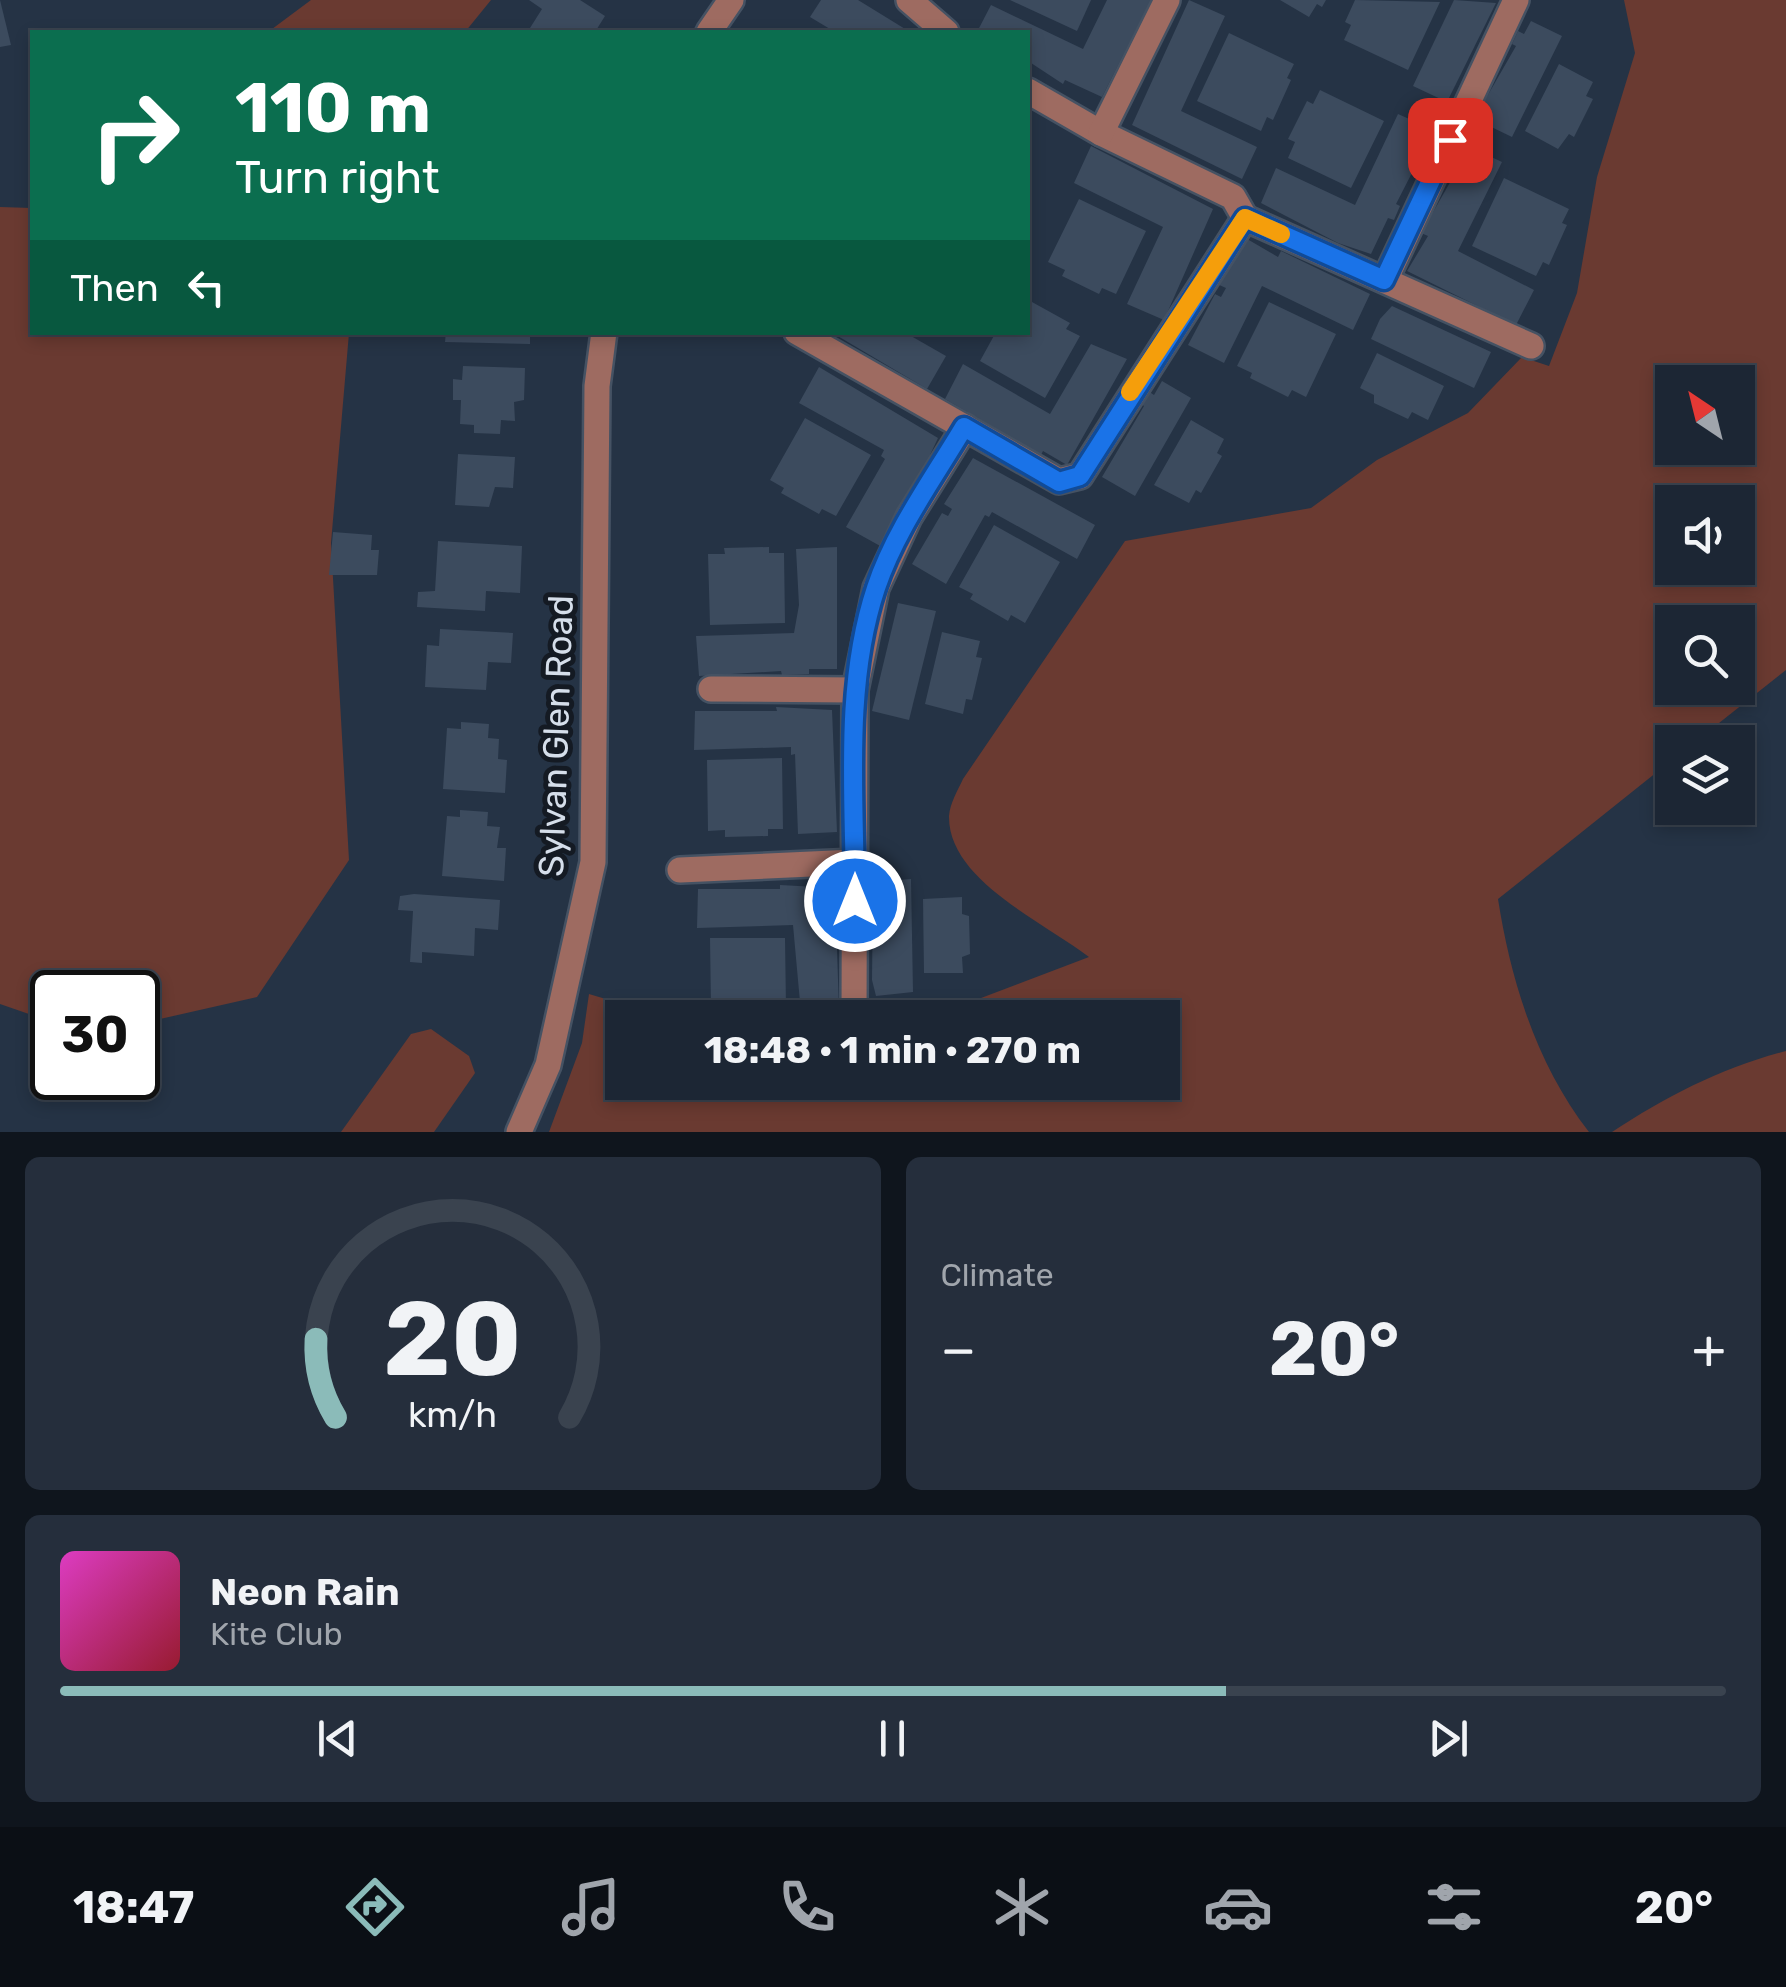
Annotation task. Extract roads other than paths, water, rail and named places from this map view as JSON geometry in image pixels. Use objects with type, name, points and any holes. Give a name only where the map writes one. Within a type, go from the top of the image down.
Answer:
[{"type":"street","points":[[710,30],[732,0]]},
{"type":"street","points":[[909,0],[944,30]]},
{"type":"street","points":[[1101,133],[1167,0]]},
{"type":"street","points":[[1384,280],[1516,0]]},
{"type":"street","points":[[1030,92],[1101,133],[1234,197],[1245,218],[1531,346]]},
{"type":"street","points":[[802,335],[1059,482],[1080,476],[1245,218]]},
{"type":"street","name":"Sylvan Glen Road","points":[[519,1132],[548,1064],[593,862],[597,386],[604,335]]},
{"type":"street","points":[[854,1000],[855,690],[876,588],[910,517],[964,427]]},
{"type":"street","points":[[711,688],[855,690]]},
{"type":"street","points":[[680,870],[855,862]]}]
